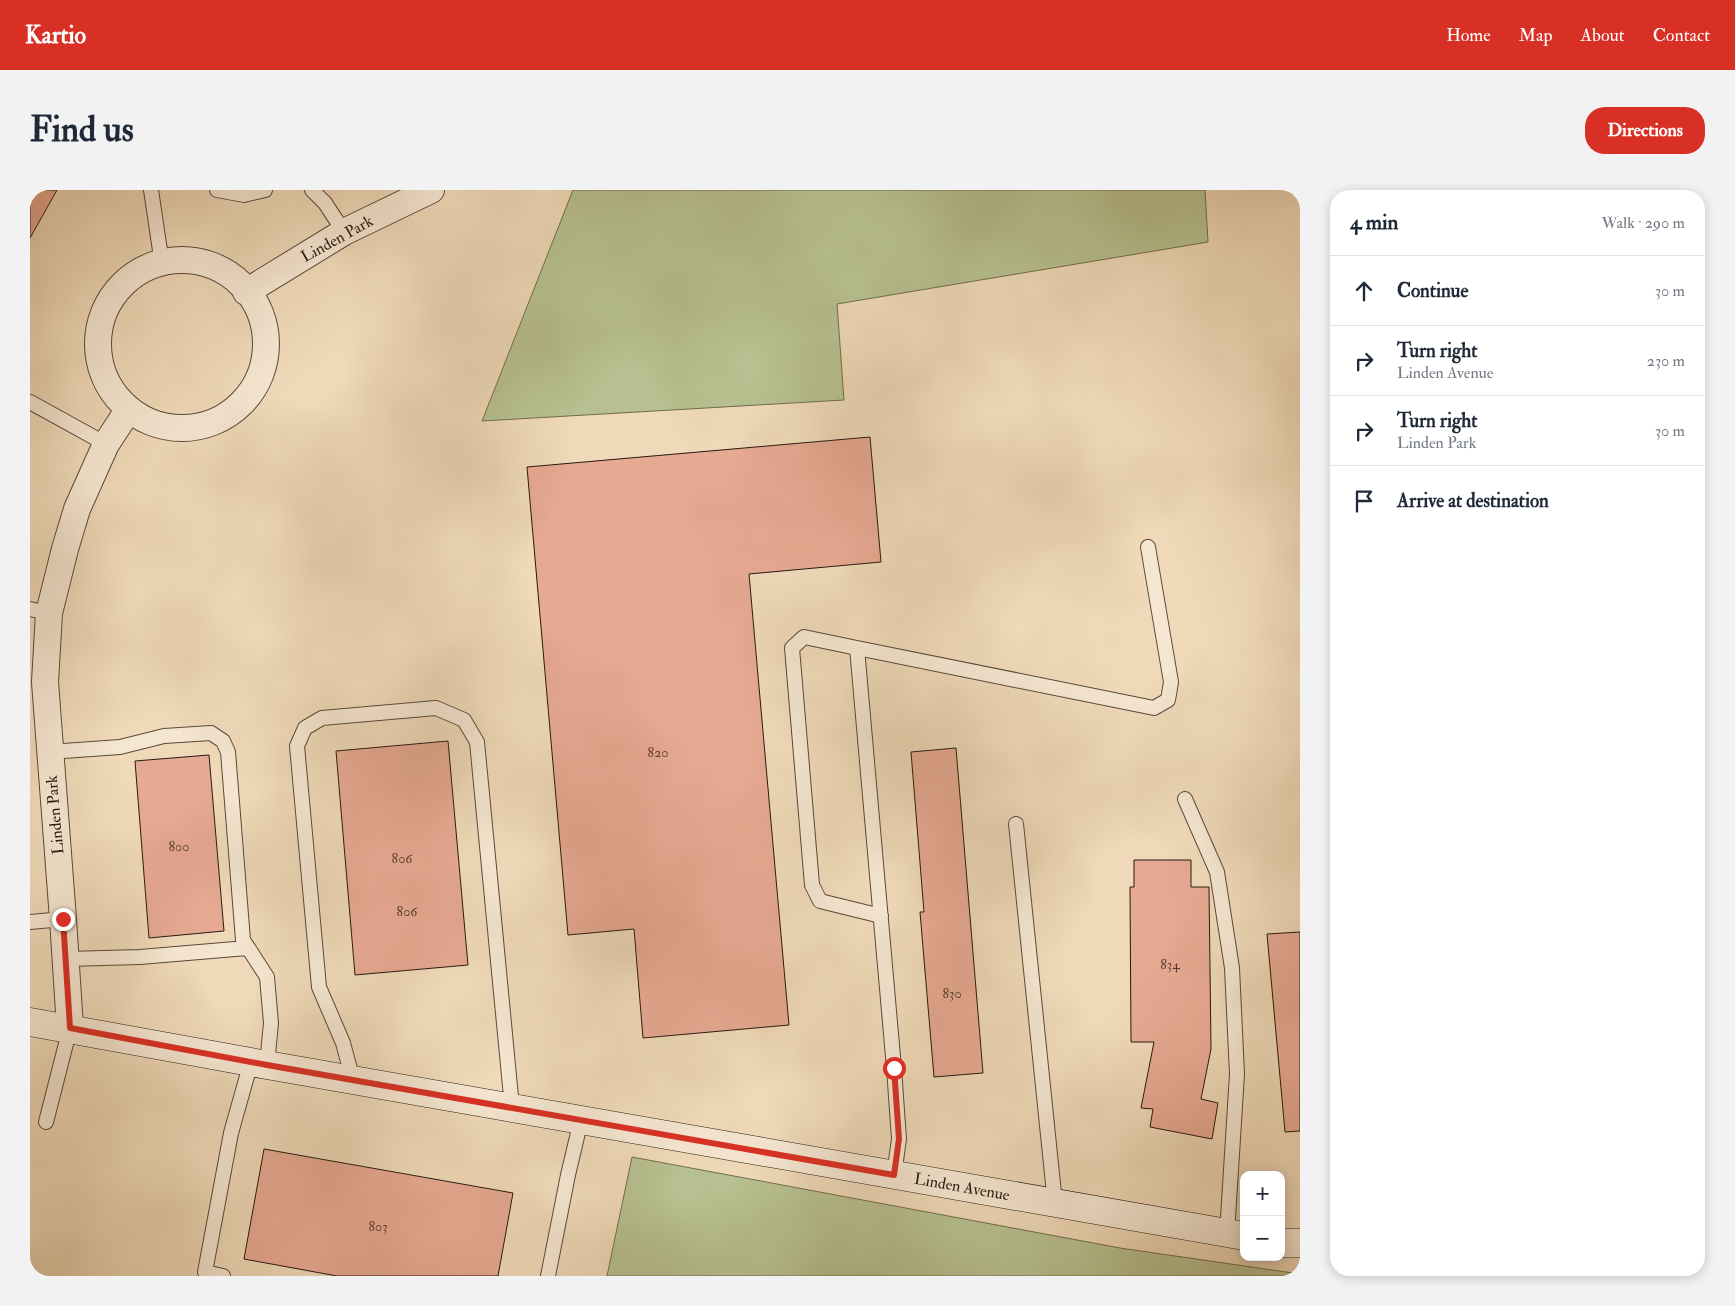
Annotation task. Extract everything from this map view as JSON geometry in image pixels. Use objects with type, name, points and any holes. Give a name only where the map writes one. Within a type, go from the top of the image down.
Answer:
[{"type":"main road","name":"Linden Avenue","points":[[30,1022],[259,1064],[1236,1235]]},
{"type":"main road","points":[[1285,1243],[1300,1243]]},
{"type":"street","name":"Linden Park","points":[[246,292],[344,232],[431,190]]},
{"type":"street","points":[[180,260],[208,264],[234,278],[246,292],[253,299],[264,325],[266,354],[258,380],[243,402],[222,418],[196,427],[170,427],[145,420],[122,404],[106,382],[98,356],[99,330],[108,303],[127,280],[152,266],[180,260]]},
{"type":"street","name":"Linden Park","points":[[70,1028],[40,611],[65,549],[77,509],[106,444],[129,409]]},
{"type":"lane","points":[[151,190],[162,264]]},
{"type":"lane","points":[[217,190],[244,195],[265,190]]},
{"type":"lane","points":[[312,190],[325,203],[344,232]]},
{"type":"lane","points":[[30,402],[106,444]]},
{"type":"lane","points":[[881,916],[820,900],[812,885],[792,648],[804,637],[1154,708],[1168,700],[1170,682],[1148,547]]},
{"type":"lane","points":[[858,648],[899,1139],[894,1175]]},
{"type":"lane","points":[[353,1080],[343,1044],[319,987],[297,746],[305,728],[322,718],[436,708],[464,720],[478,742],[512,1107]]},
{"type":"lane","points":[[49,752],[120,747],[164,736],[211,733],[223,741],[228,752],[243,940],[267,977],[271,1023],[259,1064],[231,1133],[205,1272],[223,1276]]},
{"type":"lane","points":[[1184,799],[1217,872],[1232,968],[1237,1074],[1236,1235]]},
{"type":"lane","points":[[1016,824],[1055,1203]]},
{"type":"lane","points":[[30,922],[63,919]]},
{"type":"lane","points":[[66,960],[140,957],[247,948]]},
{"type":"lane","points":[[46,1122],[70,1028]]},
{"type":"lane","points":[[548,1276],[581,1120]]},
{"type":"green space","points":[[573,190],[1205,190],[1208,242],[837,304],[844,400],[482,421]]},
{"type":"green space","points":[[632,1157],[1120,1248],[1300,1274],[1300,1276],[607,1276]]},
{"type":"building","points":[[30,190],[57,190],[30,238]]},
{"type":"building","points":[[870,437],[881,562],[749,574],[789,1025],[643,1038],[634,929],[568,935],[527,467]]},
{"type":"building","points":[[448,741],[468,965],[355,975],[336,751]]},
{"type":"building","points":[[956,748],[983,1073],[934,1077],[920,912],[924,912],[911,752]]},
{"type":"building","points":[[209,755],[224,931],[149,938],[135,761]]},
{"type":"building","points":[[1134,860],[1191,860],[1191,887],[1209,887],[1211,1049],[1201,1099],[1218,1103],[1212,1139],[1150,1127],[1153,1109],[1141,1108],[1154,1042],[1131,1042],[1130,887],[1134,887]]},
{"type":"building","points":[[1300,932],[1300,1131],[1285,1132],[1267,934]]},
{"type":"building","points":[[264,1149],[513,1193],[498,1276],[337,1276],[244,1259]]},
{"type":"route","points":[[63,919],[70,1028],[267,1065],[894,1175],[899,1139],[894,1068]]}]
